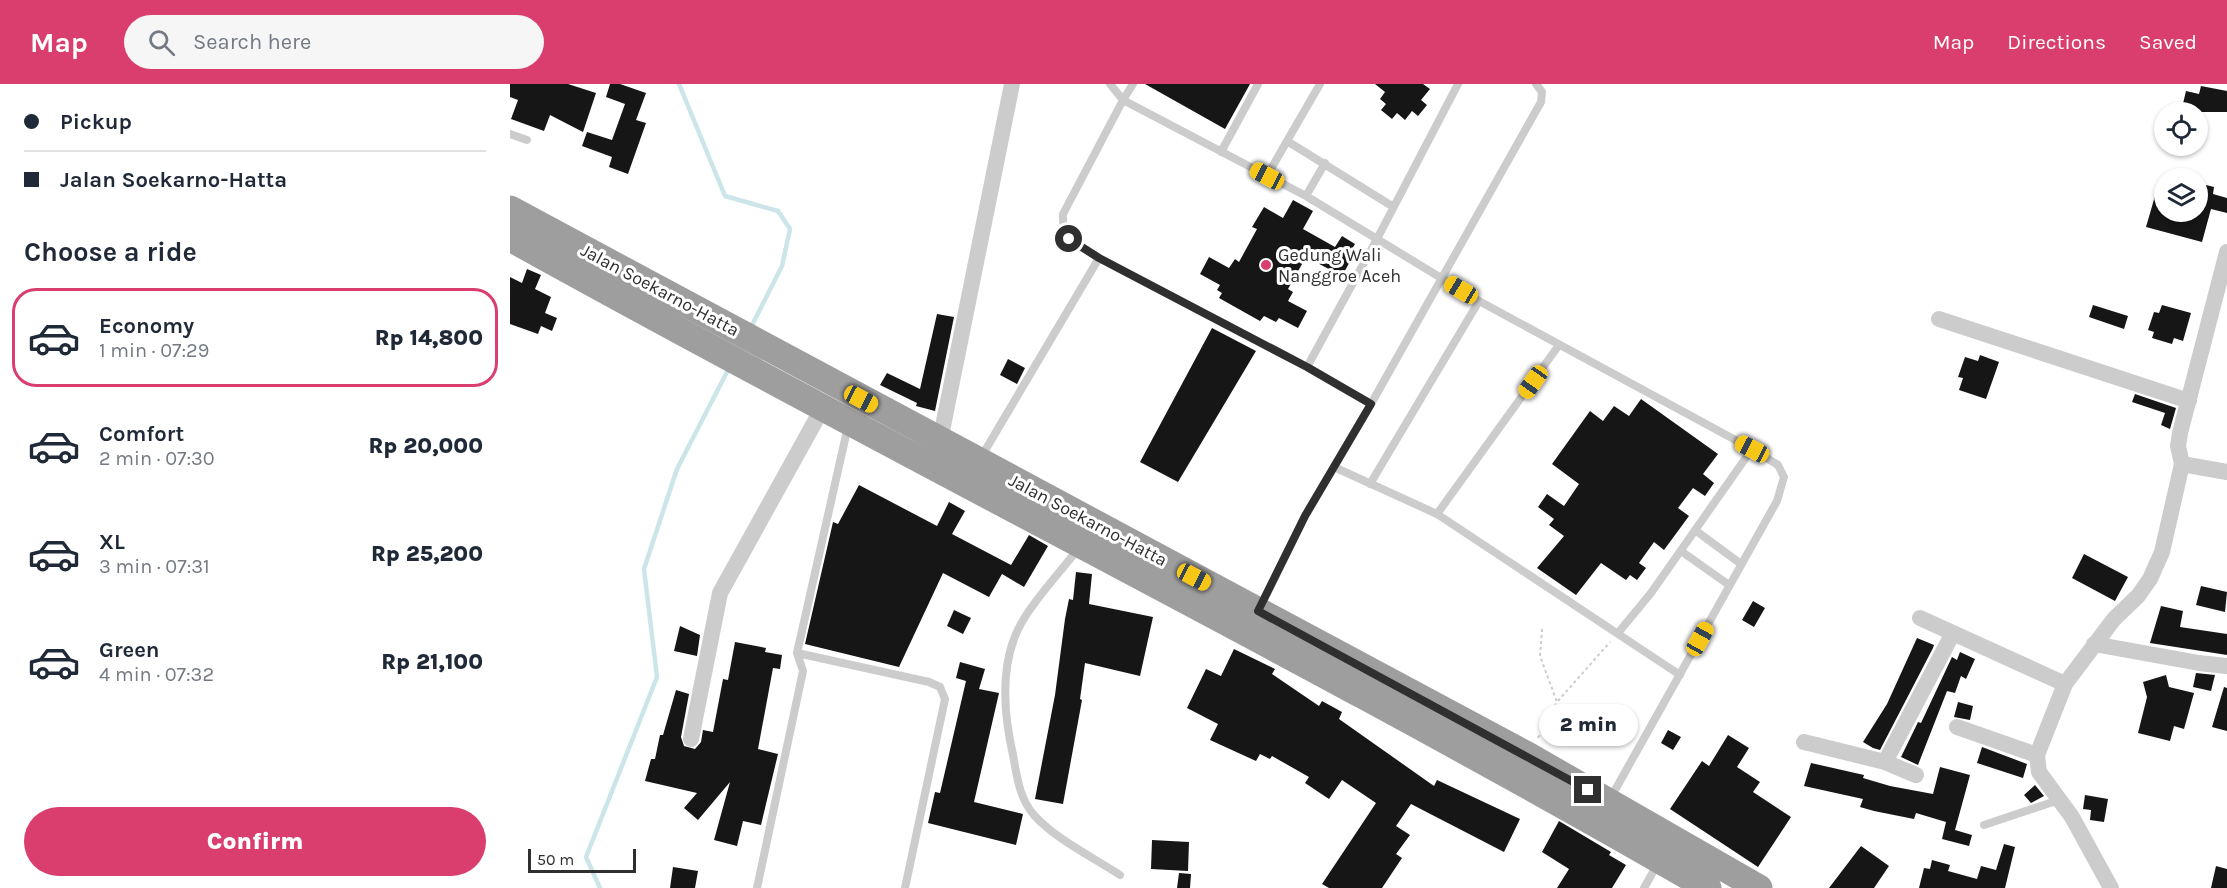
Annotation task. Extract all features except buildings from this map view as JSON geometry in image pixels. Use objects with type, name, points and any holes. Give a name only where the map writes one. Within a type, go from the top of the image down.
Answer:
[{"type":"highway","name":"Jalan Soekarno-Hatta","points":[[510,209],[709,331],[763,377],[1489,763],[1708,888]]},
{"type":"highway","name":"Jalan Soekarno-Hatta","points":[[510,238],[709,331],[781,356],[1529,756],[1759,888]]},
{"type":"street","points":[[940,441],[1012,84]]},
{"type":"street","points":[[2111,888],[2085,838],[2039,772],[2037,755],[2066,684],[2094,644],[2138,596],[2150,579],[2162,552],[2182,464],[2178,446],[2227,252]]},
{"type":"street","points":[[1939,319],[2190,401]]},
{"type":"street","points":[[691,739],[720,593],[822,409]]},
{"type":"street","points":[[2182,464],[2227,472]]},
{"type":"street","points":[[1920,618],[2066,684]]},
{"type":"street","points":[[1885,762],[1953,633]]},
{"type":"street","points":[[2094,644],[2227,666]]},
{"type":"street","points":[[1958,727],[2037,755]]},
{"type":"street","points":[[1804,742],[1885,762],[1916,775]]},
{"type":"lane","points":[[1110,84],[1123,100],[1306,196],[1479,301],[1778,465],[1784,477],[1781,492],[1608,802]]},
{"type":"lane","points":[[1133,84],[1063,214],[1062,224],[1069,239],[1099,258],[1307,367],[1371,404]]},
{"type":"lane","points":[[1221,152],[1258,84]]},
{"type":"lane","points":[[1267,176],[1320,84]]},
{"type":"lane","points":[[1307,367],[1458,84]]},
{"type":"lane","points":[[1258,611],[1305,516],[1443,279],[1541,102],[1542,92],[1536,84]]},
{"type":"lane","points":[[510,134],[527,140]]},
{"type":"lane","points":[[1287,141],[1392,206]]},
{"type":"lane","points":[[1306,196],[1325,163]]},
{"type":"lane","points":[[978,461],[1099,258]]},
{"type":"lane","points":[[1370,484],[1479,301]]},
{"type":"lane","points":[[1437,514],[1559,345]]},
{"type":"lane","points":[[757,888],[804,671],[797,652],[849,423]]},
{"type":"lane","points":[[1618,633],[1680,551],[1752,449]]},
{"type":"lane","points":[[1334,467],[1437,514],[1680,675]]},
{"type":"lane","points":[[1695,530],[1741,564]]},
{"type":"lane","points":[[1082,545],[1024,617],[1015,636],[1008,663],[1005,697],[1009,738],[1021,792],[1035,816],[1120,875]]},
{"type":"lane","points":[[1680,551],[1729,585]]},
{"type":"lane","points":[[797,652],[929,682],[940,687],[945,699],[905,888]]},
{"type":"lane","points":[[1984,825],[2059,800]]},
{"type":"lane","points":[[1644,888],[1659,860]]},
{"type":"path","points":[[1542,629],[1540,656],[1557,702]]},
{"type":"path","points":[[1529,756],[1557,702],[1618,633]]},
{"type":"waterway","points":[[679,84],[725,196],[778,211],[790,229],[782,266],[750,329]]},
{"type":"waterway","points":[[600,888],[586,857],[657,677],[644,569],[677,469],[729,368]]},
{"type":"place","name":"Gedung Wali Nanggroe Aceh","points":[[1266,265]]},
{"type":"route","points":[[1069,239],[1099,258],[1307,367],[1371,404],[1305,516],[1258,611],[1588,790]]}]
